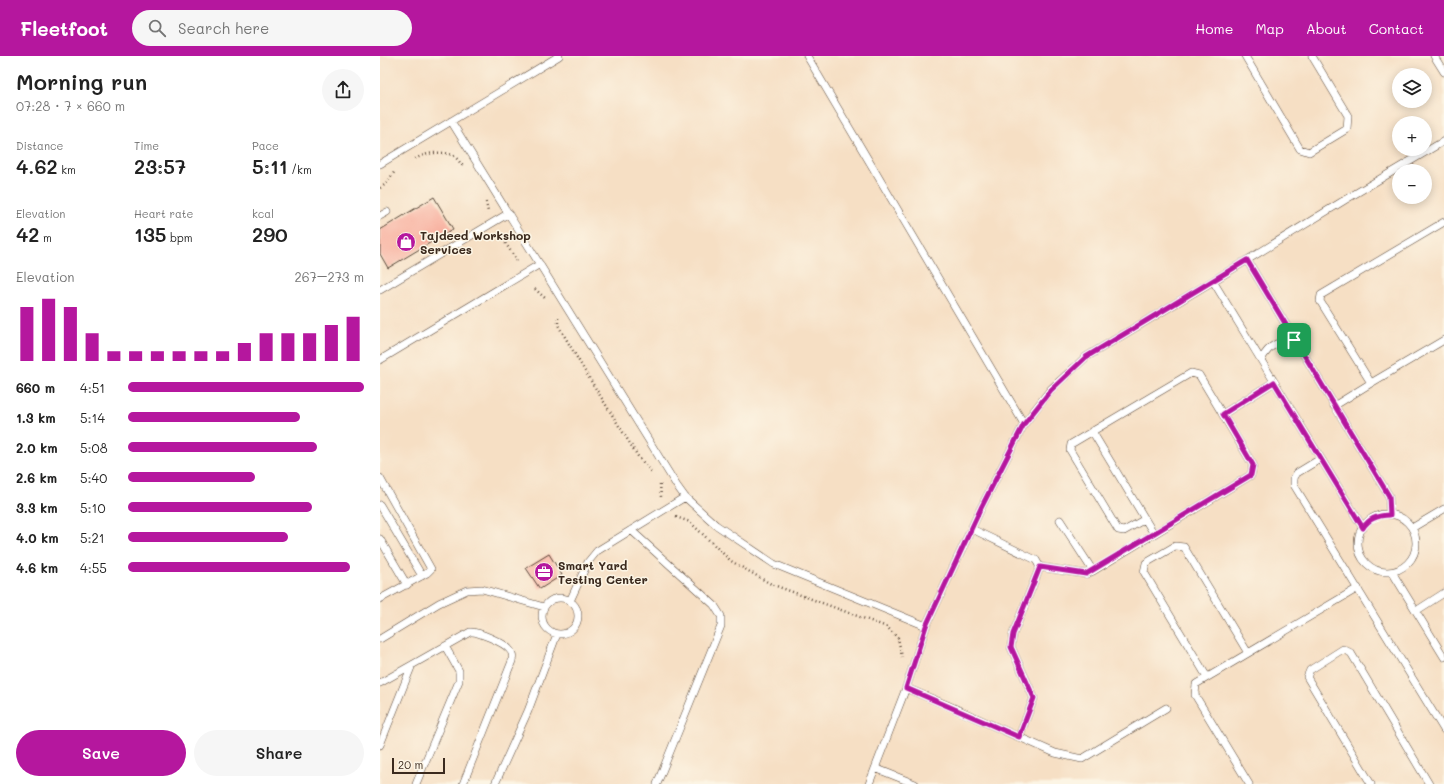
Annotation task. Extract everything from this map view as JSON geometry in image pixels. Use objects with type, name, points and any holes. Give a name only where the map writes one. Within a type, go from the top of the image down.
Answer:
[{"type":"lane","points":[[380,164],[559,56]]},
{"type":"lane","points":[[807,56],[1024,424]]},
{"type":"lane","points":[[1245,56],[1300,149],[1309,152],[1347,129],[1348,116],[1312,56]]},
{"type":"lane","points":[[1434,56],[1444,72]]},
{"type":"lane","points":[[451,121],[685,497],[716,525],[774,564],[926,626]]},
{"type":"lane","points":[[869,784],[906,688],[926,626],[981,508],[1024,424],[1051,390],[1086,357],[1444,141]]},
{"type":"lane","points":[[380,216],[387,212]]},
{"type":"lane","points":[[380,290],[509,213]]},
{"type":"lane","points":[[1371,383],[1320,301],[1321,296],[1444,222]]},
{"type":"lane","points":[[1247,260],[1389,496],[1390,515]]},
{"type":"lane","points":[[380,360],[540,264]]},
{"type":"lane","points":[[1213,281],[1363,528]]},
{"type":"lane","points":[[1261,360],[1266,351],[1273,345],[1280,342],[1294,340]]},
{"type":"lane","points":[[1334,406],[1444,340]]},
{"type":"lane","points":[[1040,567],[1086,574],[1093,571],[1251,475],[1253,465],[1199,375],[1191,373],[1071,444],[1070,450],[1118,530],[1124,532],[1145,519]]},
{"type":"lane","points":[[1223,414],[1274,382]]},
{"type":"lane","points":[[1092,431],[1154,534]]},
{"type":"lane","points":[[1320,459],[1297,473],[1294,478],[1294,485],[1444,730]]},
{"type":"lane","points":[[380,478],[430,566],[430,571],[380,599]]},
{"type":"lane","points":[[570,601],[588,562],[597,551],[685,497]]},
{"type":"lane","points":[[380,505],[422,576]]},
{"type":"lane","points":[[1412,528],[1444,509]]},
{"type":"lane","points":[[1381,515],[1390,515],[1402,519],[1412,528],[1416,546],[1408,563],[1401,569],[1392,572],[1383,572],[1367,564],[1359,548],[1359,539],[1363,528],[1372,518],[1381,515]]},
{"type":"lane","points":[[1060,520],[1093,571]]},
{"type":"lane","points":[[972,529],[1036,560],[1040,567]]},
{"type":"lane","points":[[631,530],[714,605],[721,616],[721,626],[657,784]]},
{"type":"lane","points":[[380,539],[407,584]]},
{"type":"lane","points":[[1207,677],[1144,572],[1146,563],[1175,546],[1184,547],[1248,653]]},
{"type":"lane","points":[[1019,737],[1034,698],[1011,647],[1013,634],[1040,567]]},
{"type":"lane","points":[[1392,572],[1444,657]]},
{"type":"lane","points":[[1248,784],[1195,695],[1196,684],[1358,588]]},
{"type":"lane","points":[[380,639],[438,603],[467,590],[482,589],[544,607]]},
{"type":"lane","points":[[1416,610],[1444,593]]},
{"type":"lane","points":[[558,598],[564,598],[570,601],[577,610],[577,623],[569,632],[558,634],[552,632],[544,624],[542,613],[544,607],[552,600],[558,598]]},
{"type":"lane","points":[[380,683],[470,632],[478,632],[510,649],[513,656],[512,661],[463,784]]},
{"type":"lane","points":[[495,784],[528,711],[558,634]]},
{"type":"lane","points":[[416,784],[458,681],[459,671],[445,646]]},
{"type":"lane","points":[[1371,784],[1307,677],[1310,670],[1343,649],[1351,653],[1429,784]]},
{"type":"lane","points":[[380,745],[412,665]]},
{"type":"lane","points":[[906,688],[1054,753],[1082,758],[1166,708]]},
{"type":"lane","points":[[875,768],[915,784]]},
{"type":"path","points":[[413,160],[420,156],[439,153],[454,156],[464,168]]},
{"type":"path","points":[[380,188],[386,184],[393,172],[400,168]]},
{"type":"path","points":[[483,197],[486,202],[488,215]]},
{"type":"path","points":[[497,231],[517,260]]},
{"type":"path","points":[[535,289],[550,303]]},
{"type":"path","points":[[558,315],[558,325],[586,373],[639,458],[655,475]]},
{"type":"path","points":[[658,480],[661,485],[661,500]]},
{"type":"path","points":[[872,622],[887,627],[898,638],[903,657],[900,664]]},
{"type":"building","name":"Tajdeed Workshop Services","points":[[434,197],[453,229],[388,268],[380,254],[380,230]]},
{"type":"building","name":"Smart Yard Testing Center","points":[[549,554],[562,575],[540,589],[526,568]]},
{"type":"place","name":"Tajdeed Workshop Services","points":[[406,242]]},
{"type":"place","name":"Smart Yard Testing Center","points":[[544,572]]},
{"type":"route","points":[[1247,260],[1294,340],[1389,496],[1390,515],[1381,515],[1372,518],[1363,528],[1274,382],[1223,414],[1253,465],[1251,475],[1093,571],[1086,574],[1040,567],[1013,634],[1011,647],[1034,698],[1019,737],[906,688],[926,626],[981,508],[1024,424],[1051,390],[1086,357],[1247,260]]}]
